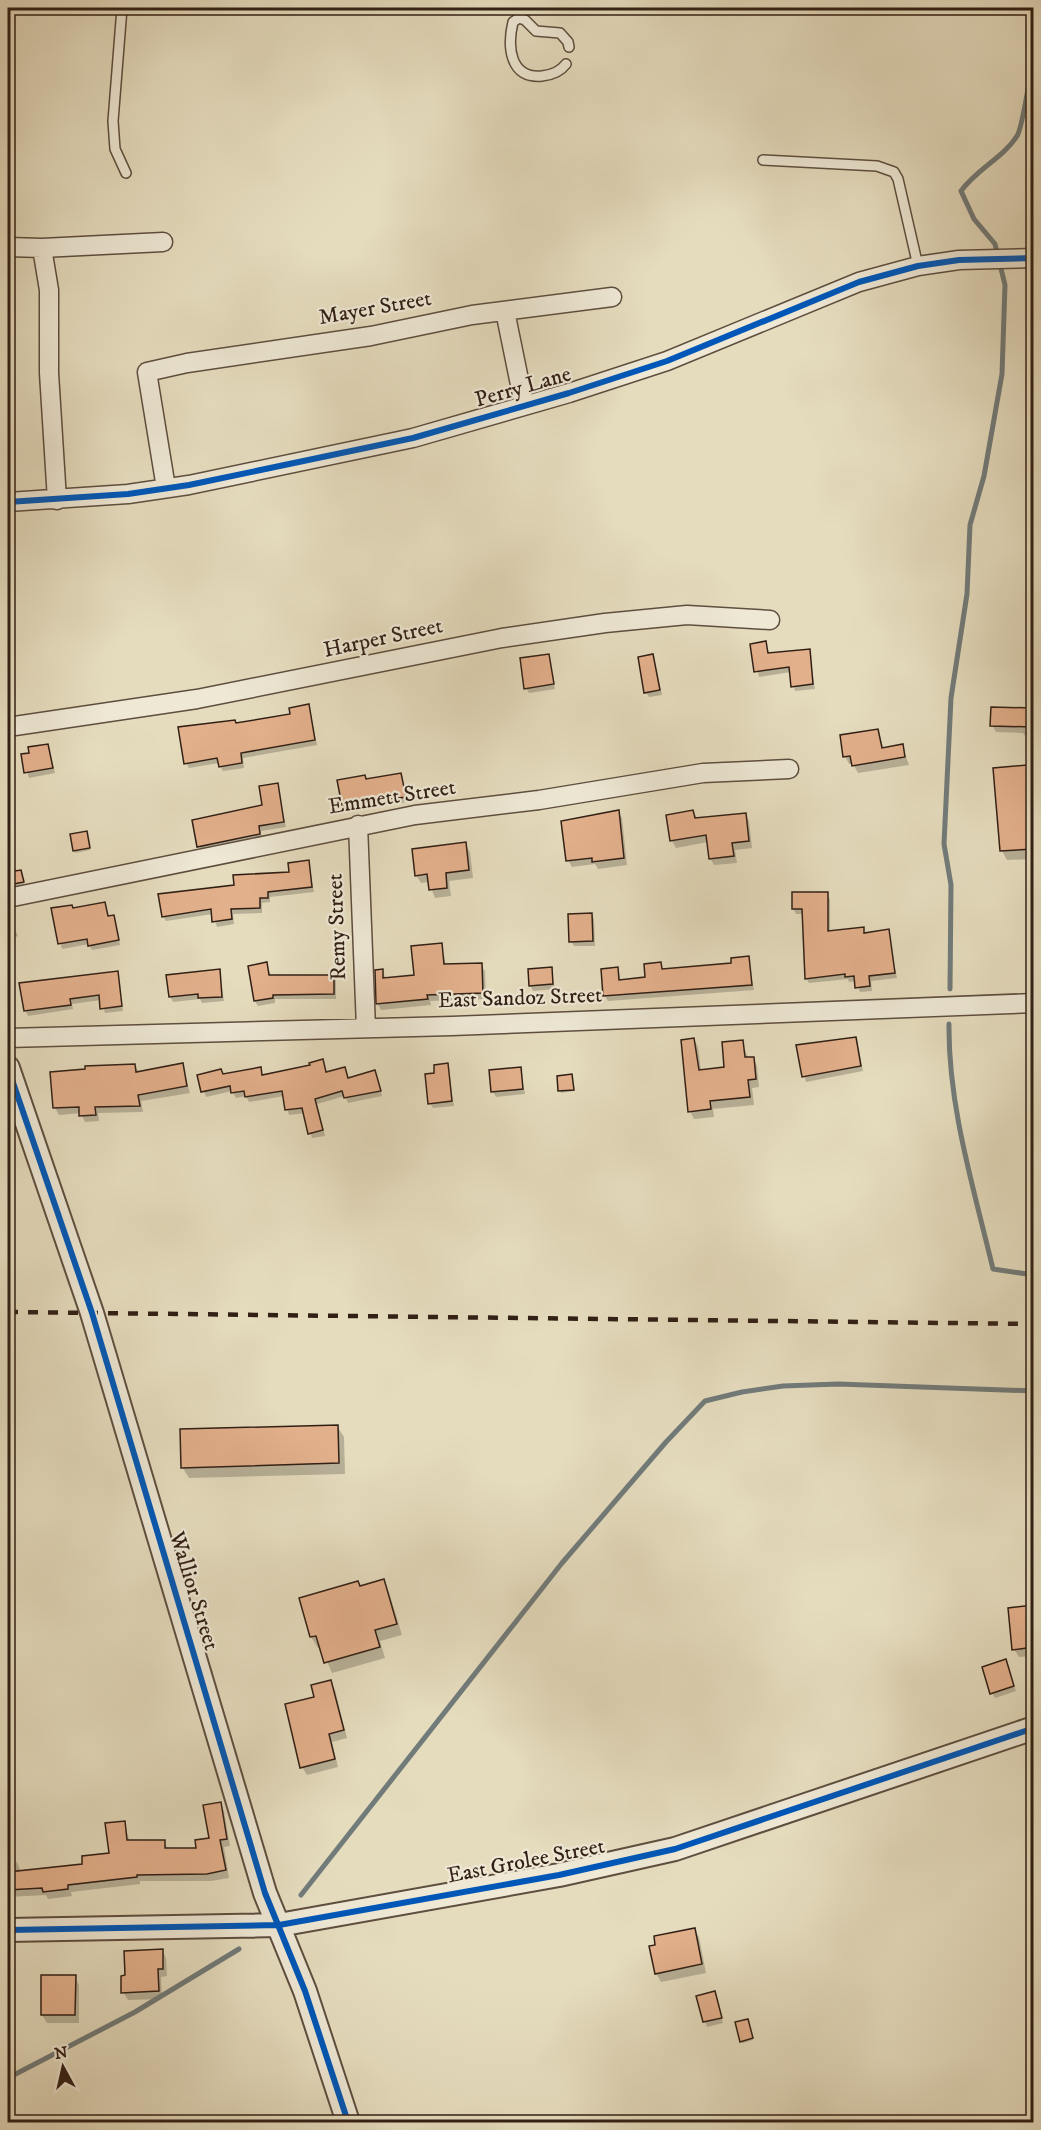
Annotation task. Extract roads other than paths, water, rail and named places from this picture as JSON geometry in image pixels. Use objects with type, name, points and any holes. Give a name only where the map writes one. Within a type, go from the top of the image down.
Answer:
[{"type":"street","points":[[8,247],[42,248],[163,242]]},
{"type":"street","points":[[42,248],[49,290],[49,373],[57,500]]},
{"type":"street","name":"Perry Lane","points":[[8,502],[57,500],[166,489],[373,447],[454,427],[667,361],[859,282],[918,266],[959,260],[1034,258]]},
{"type":"street","name":"Mayer Street","points":[[166,489],[147,372],[187,363],[370,336],[505,311],[612,297]]},
{"type":"street","points":[[505,311],[524,404]]},
{"type":"street","name":"Harper Street","points":[[8,727],[197,699],[502,638],[605,623],[687,615],[770,620]]},
{"type":"street","name":"Emmett Street","points":[[8,898],[358,825],[539,801],[703,773],[789,769]]},
{"type":"street","name":"Remy Street","points":[[358,825],[366,1028]]},
{"type":"street","name":"East Sandoz Street","points":[[8,1038],[950,1007],[1029,998]]},
{"type":"street","name":"Wallior Street","points":[[8,1068],[92,1313],[266,1893],[348,2122]]},
{"type":"street","name":"East Grolee Street","points":[[8,1930],[279,1925],[559,1875],[675,1848],[1034,1728]]},
{"type":"lane","points":[[122,8],[113,121],[115,149],[126,173]]},
{"type":"lane","points":[[566,64],[557,72],[539,76],[529,76],[517,69],[512,59],[511,29],[513,22],[519,13],[536,32],[560,33],[569,47]]},
{"type":"lane","points":[[763,160],[877,165],[894,172],[898,179],[918,266]]},
{"type":"waterway","points":[[950,989],[951,885],[944,844],[951,698],[967,594],[970,525],[984,476],[1002,374],[1005,285],[995,244],[974,219],[961,191],[1017,136],[1034,54]]},
{"type":"waterway","points":[[949,1024],[957,1116],[993,1269],[1034,1275]]},
{"type":"waterway","points":[[301,1895],[562,1563],[666,1442],[705,1401],[742,1392],[783,1386],[838,1384],[1034,1391]]},
{"type":"waterway","points":[[8,2078],[135,2012],[239,1949]]},
{"type":"railway","points":[[8,1312],[1034,1324]]}]
